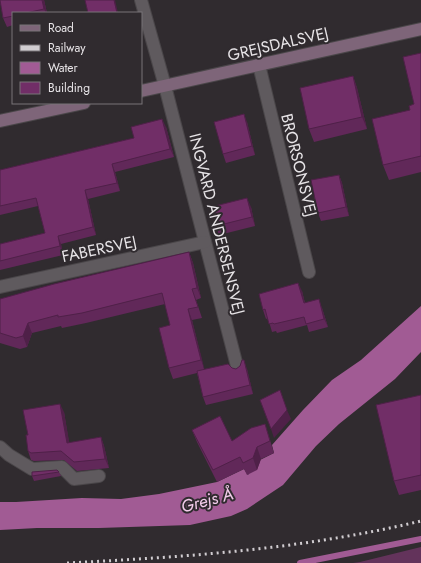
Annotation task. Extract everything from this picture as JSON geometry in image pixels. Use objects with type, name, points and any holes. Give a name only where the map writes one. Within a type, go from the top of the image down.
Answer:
[{"type":"street","name":"INGVARD ANDERSENSVEJ","points":[[141,0],[165,86],[238,370]]},
{"type":"street","name":"GREJSDALSVEJ","points":[[142,91],[421,29]]},
{"type":"street","name":"BRORSONSVEJ","points":[[259,65],[309,272]]},
{"type":"street","points":[[0,120],[79,104]]},
{"type":"street","name":"FABERSVEJ","points":[[0,287],[205,242]]},
{"type":"street","points":[[0,447],[9,455],[32,469],[62,467],[74,479],[99,476]]},
{"type":"shaded area","points":[[421,547],[421,563],[353,563],[360,562]]},
{"type":"water","name":"Grejs Å","points":[[421,306],[421,352],[395,379],[339,424],[316,446],[283,485],[247,509],[231,516],[190,525],[0,530],[0,502],[82,498],[121,499],[159,494],[217,482],[244,469],[248,475],[256,462],[274,453],[272,445],[332,380],[361,360]]},
{"type":"building","points":[[0,0],[42,0],[44,9],[30,12],[12,12],[12,16],[3,18]]},
{"type":"building","points":[[85,0],[114,0],[117,12],[88,12]]},
{"type":"building","points":[[421,53],[421,156],[383,165],[372,119],[410,110],[409,106],[414,104],[403,57]]},
{"type":"building","points":[[353,76],[362,117],[309,129],[300,88]]},
{"type":"building","points":[[244,114],[252,146],[223,154],[214,122]]},
{"type":"building","points":[[162,119],[170,149],[112,164],[117,183],[85,190],[93,227],[58,236],[60,246],[0,261],[0,244],[45,233],[36,198],[0,206],[0,170],[134,138],[131,127]]},
{"type":"building","points":[[339,175],[346,207],[318,213],[311,180]]},
{"type":"building","points":[[247,198],[252,217],[216,226],[211,207]]},
{"type":"building","points":[[189,252],[197,288],[192,289],[198,307],[188,309],[201,360],[169,368],[159,328],[170,325],[162,293],[82,313],[58,317],[58,315],[28,323],[23,336],[16,338],[0,333],[0,299],[54,284]]},
{"type":"building","points":[[298,283],[304,303],[319,299],[324,319],[306,324],[304,317],[269,324],[265,309],[263,310],[259,294]]},
{"type":"building","points":[[242,360],[244,360],[250,385],[203,397],[197,371],[228,364],[232,368],[236,369],[240,366]]},
{"type":"building","points":[[280,390],[287,410],[271,429],[260,400]]},
{"type":"building","points":[[421,395],[421,475],[394,481],[376,405]]},
{"type":"building","points":[[60,404],[67,443],[101,437],[105,459],[74,462],[61,451],[31,453],[28,451],[26,435],[28,435],[23,410]]},
{"type":"building","points":[[220,416],[232,441],[251,428],[265,424],[270,441],[257,447],[253,458],[243,463],[240,457],[213,470],[192,430]]},
{"type":"building","points":[[57,470],[59,472],[32,476],[32,472]]},
{"type":"waterway","points":[[300,563],[421,539]]},
{"type":"railway","points":[[67,563],[156,558],[289,545],[333,539],[421,521]]}]
